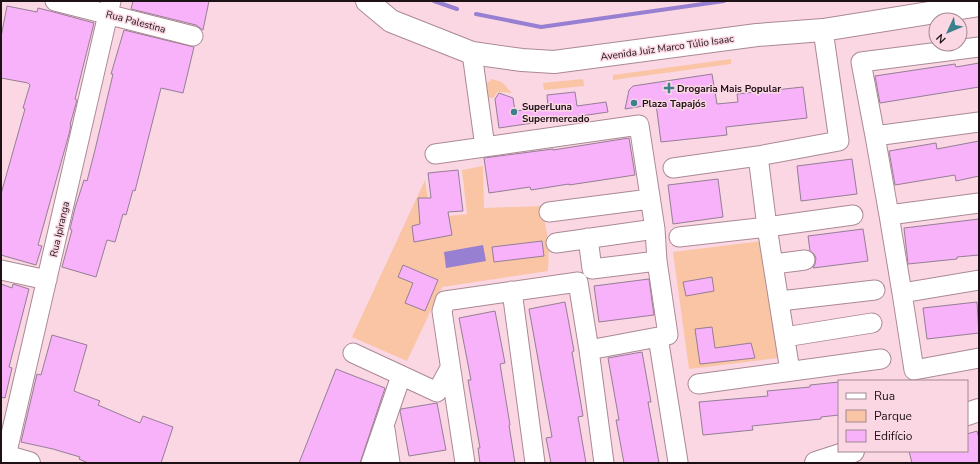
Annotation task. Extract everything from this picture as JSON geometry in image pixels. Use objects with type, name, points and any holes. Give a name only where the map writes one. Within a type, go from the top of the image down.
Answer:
[{"type":"main road","name":"Avenida Juiz Marco Túlio Isaac","points":[[367,1],[391,21],[472,53],[522,60],[554,62],[757,35],[823,30],[979,5]]},
{"type":"main road","points":[[968,414],[979,410]]},
{"type":"main road","points":[[816,463],[850,452]]},
{"type":"main road","points":[[4,455],[28,463]]},
{"type":"street","name":"Rua Palestina","points":[[55,1],[110,7],[193,36]]},
{"type":"street","name":"Rua Ipiranga","points":[[4,455],[47,280],[110,7]]},
{"type":"street","points":[[673,168],[758,156],[839,141],[823,30]]},
{"type":"street","points":[[979,46],[862,62],[914,370],[979,358]]},
{"type":"street","points":[[472,53],[485,147]]},
{"type":"street","points":[[875,136],[979,122]]},
{"type":"street","points":[[435,154],[639,125],[655,229],[668,335],[589,350]]},
{"type":"street","points":[[758,156],[790,371]]},
{"type":"street","points":[[549,212],[650,198]]},
{"type":"street","points":[[889,215],[979,202]]},
{"type":"street","points":[[679,237],[768,227],[853,215]]},
{"type":"street","points":[[556,243],[655,229]]},
{"type":"street","points":[[588,238],[592,269],[658,261]]},
{"type":"street","points":[[774,264],[804,260]]},
{"type":"street","points":[[1,270],[47,280]]},
{"type":"street","points":[[902,293],[979,280]]},
{"type":"street","points":[[465,463],[442,311],[445,301],[578,282],[589,350],[604,463]]},
{"type":"street","points":[[780,301],[874,290]]},
{"type":"street","points":[[512,291],[535,463]]},
{"type":"street","points":[[785,337],[872,323]]},
{"type":"street","points":[[658,337],[678,462]]},
{"type":"street","points":[[353,353],[436,392],[450,368]]},
{"type":"street","points":[[698,384],[881,359]]},
{"type":"street","points":[[372,463],[401,376]]},
{"type":"street","points":[[384,426],[390,463]]},
{"type":"green space","points":[[731,59],[731,64],[613,80],[613,75]]},
{"type":"green space","points":[[492,79],[502,82],[512,93],[498,92],[493,98],[489,98],[485,85]]},
{"type":"green space","points":[[583,79],[584,86],[544,90],[543,83]]},
{"type":"green space","points":[[483,166],[484,208],[542,206],[549,245],[548,271],[442,287],[407,361],[352,337],[425,180],[431,218],[467,214],[462,170]]},
{"type":"green space","points":[[762,241],[778,358],[689,369],[673,252]]},
{"type":"shaded area","points":[[483,245],[486,261],[446,268],[444,252]]},
{"type":"building","points":[[133,1],[209,1],[203,30],[196,25],[131,9]]},
{"type":"building","points":[[7,6],[37,12],[38,8],[94,23],[75,99],[77,100],[69,134],[38,245],[42,246],[36,265],[1,255],[1,194],[25,109],[23,108],[30,85],[28,83],[1,78],[1,37]]},
{"type":"building","points":[[124,30],[194,47],[183,93],[161,88],[135,191],[133,190],[126,215],[123,214],[115,242],[107,240],[96,277],[62,267],[72,230],[70,229],[75,208],[84,180],[87,181],[113,74],[111,74]]},
{"type":"building","points":[[979,63],[979,87],[880,103],[875,76],[955,64],[956,67]]},
{"type":"building","points":[[712,74],[717,104],[738,102],[737,94],[803,87],[807,118],[726,127],[727,135],[661,142],[656,104],[625,109],[629,90],[633,86]]},
{"type":"building","points":[[575,92],[577,106],[606,102],[608,112],[499,128],[495,99],[499,93],[513,98],[515,111],[548,107],[547,95]]},
{"type":"building","points":[[629,138],[635,175],[531,190],[530,187],[489,193],[484,158],[553,150]]},
{"type":"building","points":[[979,141],[979,176],[956,181],[955,175],[895,185],[889,151],[936,143],[937,149]]},
{"type":"building","points":[[852,159],[857,194],[801,201],[797,166]]},
{"type":"building","points":[[458,170],[463,211],[448,212],[452,235],[414,242],[412,226],[420,224],[418,198],[431,198],[428,173]]},
{"type":"building","points":[[718,179],[723,217],[673,224],[668,185]]},
{"type":"building","points":[[979,219],[979,255],[957,257],[957,259],[908,264],[904,228]]},
{"type":"building","points":[[863,229],[868,261],[813,268],[816,258],[810,251],[808,236]]},
{"type":"building","points":[[542,241],[544,256],[494,262],[492,247]]},
{"type":"building","points":[[403,265],[438,280],[425,311],[405,303],[413,283],[398,277]]},
{"type":"building","points":[[712,277],[714,291],[686,296],[683,282]]},
{"type":"building","points":[[649,279],[654,315],[599,322],[594,286]]},
{"type":"building","points":[[1,284],[12,288],[13,284],[29,289],[9,367],[12,368],[5,398],[1,397]]},
{"type":"building","points":[[565,302],[574,351],[572,352],[583,416],[578,417],[586,463],[551,463],[546,438],[552,437],[529,309]]},
{"type":"building","points":[[977,302],[979,333],[927,339],[923,308]]},
{"type":"building","points":[[495,311],[505,363],[500,364],[515,463],[480,463],[478,448],[480,448],[468,380],[471,380],[459,318]]},
{"type":"building","points":[[712,327],[715,348],[751,343],[755,358],[700,364],[695,329]]},
{"type":"building","points":[[52,335],[87,345],[74,391],[100,401],[98,405],[140,423],[143,416],[173,427],[161,463],[88,463],[79,459],[80,457],[21,442],[37,374],[41,375]]},
{"type":"building","points":[[642,352],[651,402],[648,402],[659,463],[624,463],[616,420],[619,420],[608,358]]},
{"type":"building","points":[[336,369],[385,388],[360,463],[299,463]]},
{"type":"building","points":[[838,382],[838,415],[821,417],[821,419],[752,426],[753,430],[703,435],[699,402],[768,396],[767,391],[810,387],[810,385]]},
{"type":"building","points":[[437,403],[446,450],[409,456],[400,411],[401,409]]},
{"type":"building","points":[[977,431],[979,438],[979,463],[912,463],[909,452],[968,452],[968,434]]},
{"type":"waterway","points":[[434,1],[457,9]]},
{"type":"waterway","points":[[476,14],[541,27],[724,1]]},
{"type":"place","name":"Drogaria Mais Popular","points":[[669,88]]},
{"type":"place","name":"Plaza Tapajós","points":[[634,103]]},
{"type":"place","name":"SuperLuna Supermercado","points":[[514,112]]}]
